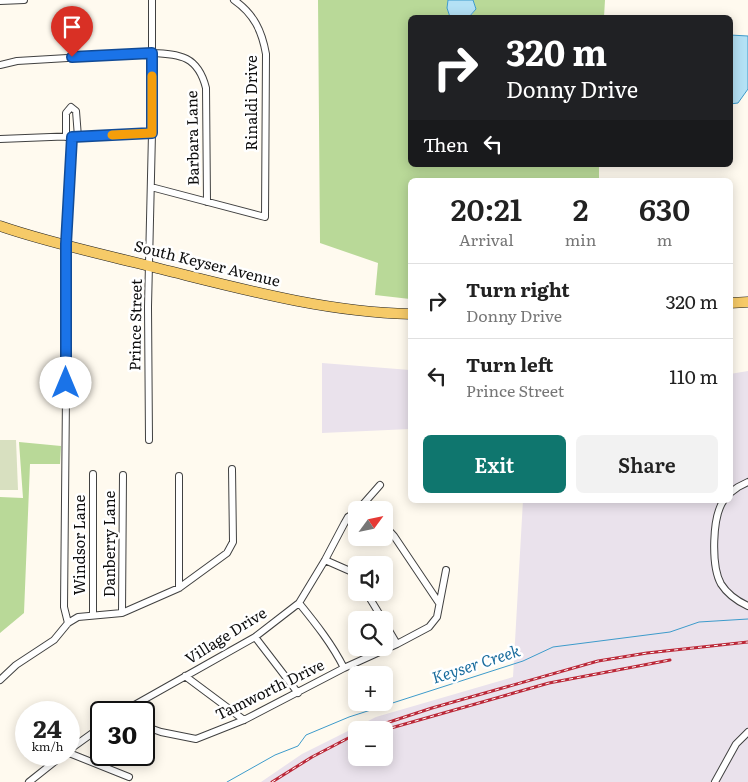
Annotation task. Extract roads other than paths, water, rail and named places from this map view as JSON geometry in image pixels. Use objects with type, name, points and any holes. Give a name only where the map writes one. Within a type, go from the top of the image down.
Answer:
[{"type":"main road","name":"South Keyser Avenue","points":[[0,226],[246,290],[348,309],[408,314]]},
{"type":"main road","points":[[733,303],[748,302]]},
{"type":"street","points":[[0,1],[24,0]]},
{"type":"street","name":"Prince Street","points":[[149,440],[148,316],[152,133],[152,0]]},
{"type":"street","name":"Rinaldi Drive","points":[[207,202],[265,217],[266,54],[259,27],[248,11],[234,0]]},
{"type":"street","name":"Barbara Lane","points":[[0,65],[17,60],[152,53],[174,53],[184,57],[193,64],[203,78],[206,88],[207,202]]},
{"type":"street","points":[[0,139],[152,133]]},
{"type":"street","points":[[68,623],[64,607],[66,244],[72,137]]},
{"type":"street","points":[[151,187],[207,202]]},
{"type":"street","points":[[0,680],[16,665],[54,640],[68,623],[78,617],[122,613],[180,588],[228,553],[233,542],[232,469]]},
{"type":"street","name":"Windsor Lane","points":[[93,474],[93,616]]},
{"type":"street","name":"Danberry Lane","points":[[122,475],[122,613]]},
{"type":"street","points":[[179,476],[180,588]]},
{"type":"street","points":[[733,491],[748,482]]},
{"type":"street","name":"Village Drive","points":[[366,501],[380,485]]},
{"type":"street","points":[[722,503],[716,517],[717,574],[721,584],[732,597],[748,606]]},
{"type":"street","name":"Village Drive","points":[[141,701],[254,637],[299,603],[348,517]]},
{"type":"street","points":[[393,535],[439,603]]},
{"type":"street","points":[[325,560],[348,570]]},
{"type":"street","name":"Tamworth Drive","points":[[155,730],[196,739],[244,720],[428,627],[437,617],[446,570]]},
{"type":"street","points":[[299,603],[318,626],[344,668]]},
{"type":"street","points":[[254,637],[298,693]]},
{"type":"street","points":[[393,637],[397,644]]},
{"type":"street","points":[[185,676],[244,720]]},
{"type":"street","points":[[714,782],[736,744],[748,732]]},
{"type":"street","points":[[80,743],[90,736]]},
{"type":"street","points":[[80,757],[129,777]]},
{"type":"street","points":[[29,782],[49,766]]},
{"type":"water","points":[[448,0],[473,0],[476,9],[471,15],[449,15],[447,8]]},
{"type":"water","points":[[733,35],[748,36],[748,89],[738,103],[733,104]]},
{"type":"waterway","name":"Keyser Creek","points":[[227,782],[275,755],[298,746],[306,735],[349,717],[523,661],[553,647],[670,632],[699,622],[748,619]]},
{"type":"railway","points":[[392,721],[598,661],[647,653],[748,642]]},
{"type":"railway","points":[[393,727],[549,683],[670,660]]},
{"type":"railway","points":[[272,782],[312,757],[348,738]]}]
